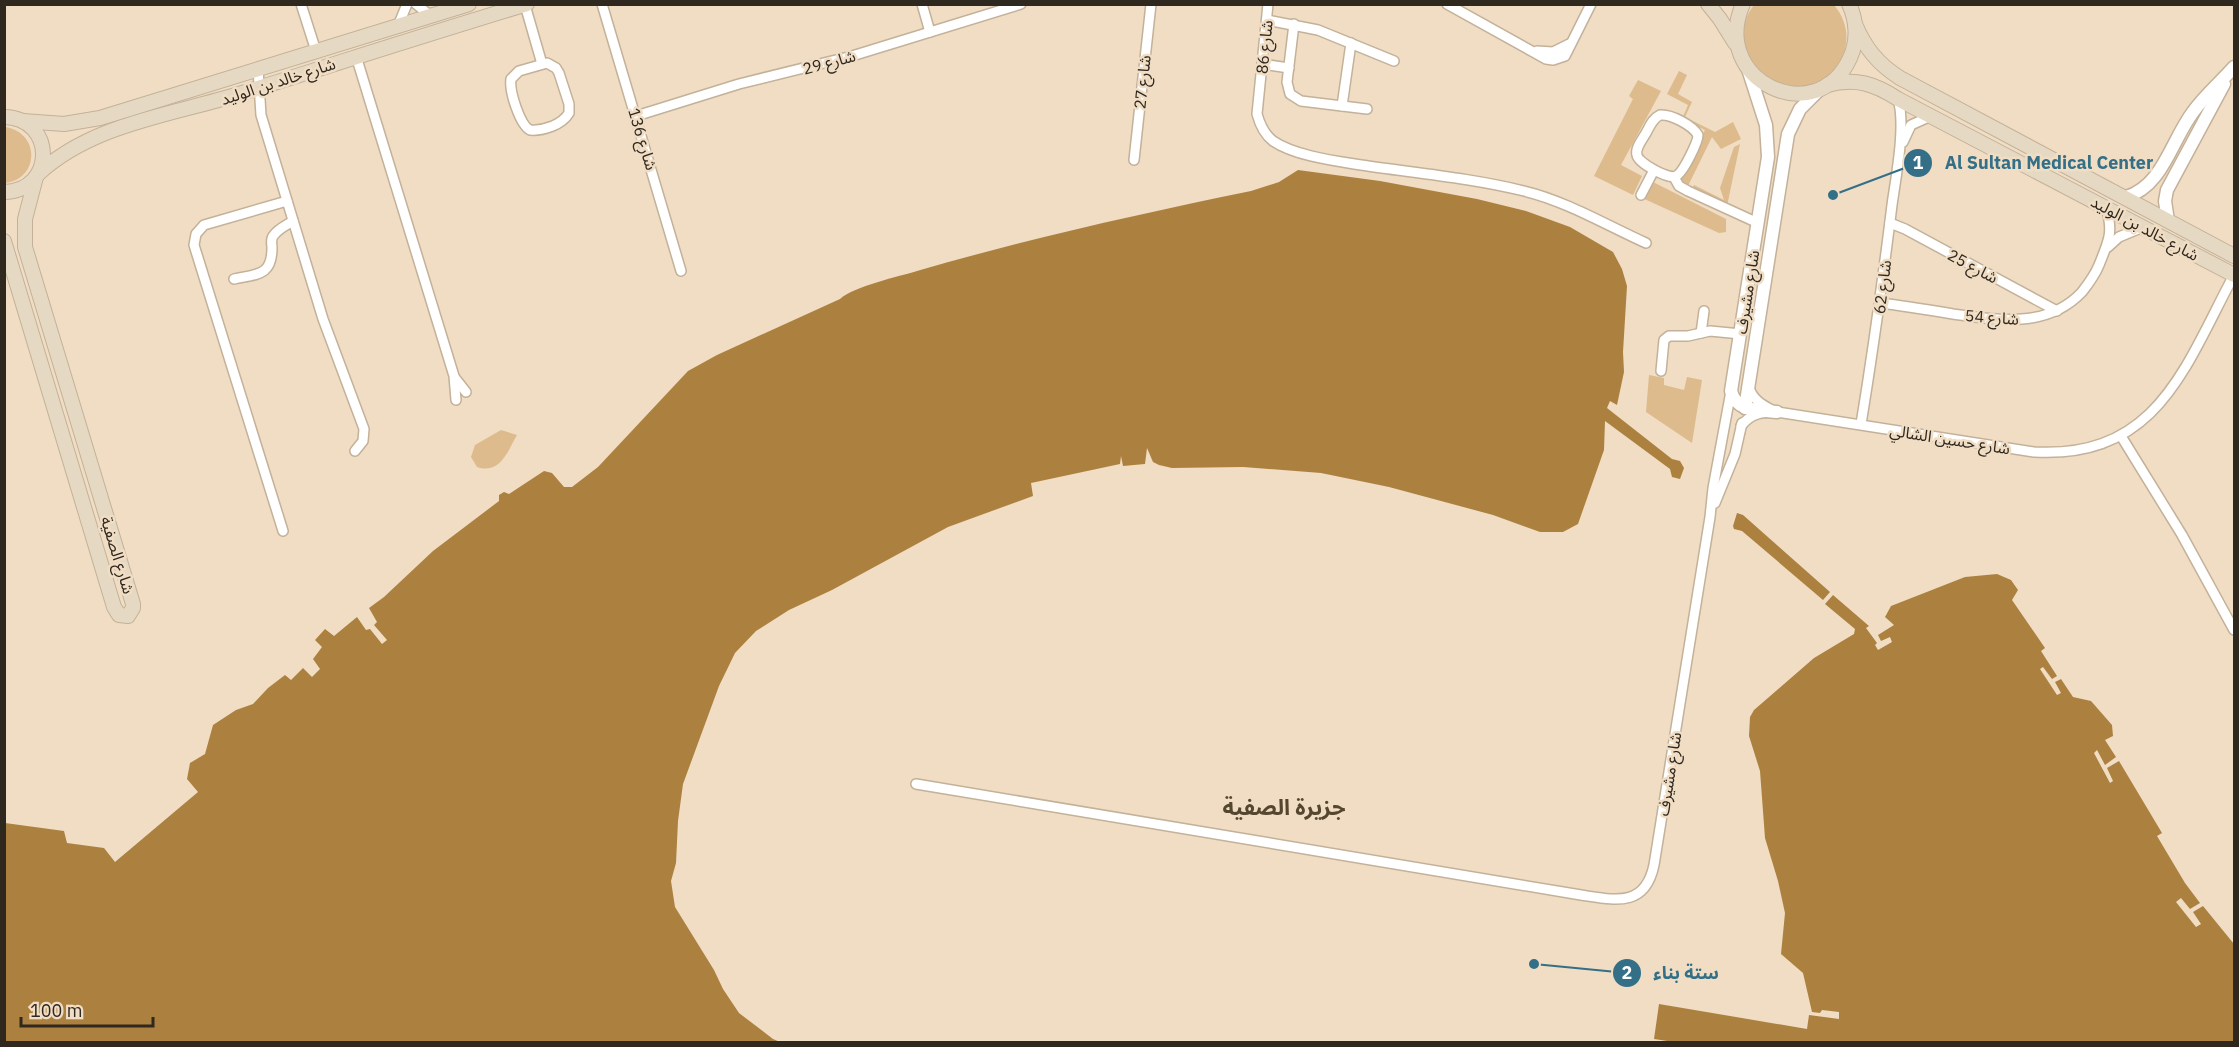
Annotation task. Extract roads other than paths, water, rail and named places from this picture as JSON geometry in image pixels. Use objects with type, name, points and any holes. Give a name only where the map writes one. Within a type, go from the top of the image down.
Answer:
[{"type":"main road","name":"شارع خالد بن الوليد","points":[[12,117],[64,124],[100,118],[468,4]]},
{"type":"main road","points":[[1708,4],[1720,19],[1748,69]]},
{"type":"main road","points":[[1737,48],[1737,21],[1743,4]]},
{"type":"main road","points":[[1823,87],[1842,71],[1852,54],[1855,44],[1855,24],[1849,4]]},
{"type":"main road","name":"شارع خالد بن الوليد","points":[[4,192],[21,189],[63,154],[91,138],[526,5]]},
{"type":"main road","name":"شارع خالد بن الوليد","points":[[1855,24],[1868,50],[1888,70],[2235,256]]},
{"type":"main road","name":"شارع خالد بن الوليد","points":[[1748,69],[1755,78],[1774,90],[1796,94],[1838,82],[1860,82],[1881,89],[2234,275]]},
{"type":"main road","name":"شارع الصفية","points":[[4,241],[114,607],[119,615],[128,616],[133,608],[132,604],[25,247],[25,219],[43,156],[40,138],[33,128],[12,117]]},
{"type":"main road","points":[[2068,188],[2077,173]]},
{"type":"main road","points":[[56,411],[66,413],[72,405]]},
{"type":"street","points":[[301,4],[316,51]]},
{"type":"street","points":[[398,26],[407,4]]},
{"type":"street","points":[[416,4],[427,13],[435,15]]},
{"type":"street","points":[[922,4],[930,32]]},
{"type":"street","name":"شارع 29","points":[[636,116],[739,84],[825,63],[1021,4]]},
{"type":"street","name":"شارع 27","points":[[1134,160],[1151,4]]},
{"type":"street","name":"شارع 86","points":[[1268,4],[1257,114],[1266,135],[1275,142],[1340,161],[1523,191],[1559,202],[1646,243]]},
{"type":"street","points":[[1447,4],[1546,59],[1553,60],[1565,56],[1591,4]]},
{"type":"street","points":[[526,5],[542,64]]},
{"type":"street","name":"شارع 136","points":[[603,5],[681,271]]},
{"type":"street","points":[[1267,20],[1318,30],[1394,61]]},
{"type":"street","points":[[1294,24],[1287,86],[1290,94],[1305,102],[1366,109]]},
{"type":"street","points":[[1342,106],[1351,43]]},
{"type":"street","points":[[356,56],[454,376],[456,400]]},
{"type":"street","points":[[547,63],[556,68],[569,109],[563,121],[534,131],[524,126],[510,84],[516,73],[542,64],[547,63]]},
{"type":"street","points":[[1262,64],[1289,68]]},
{"type":"street","points":[[2126,197],[2135,194],[2151,182],[2191,113],[2234,66]]},
{"type":"street","points":[[2168,221],[2165,201],[2167,190],[2234,66]]},
{"type":"street","points":[[258,69],[261,115],[323,319],[364,429],[363,441],[355,452]]},
{"type":"street","name":"شارع مشيرف","points":[[916,784],[1507,883],[1623,900],[1635,896],[1645,888],[1652,877],[1713,488],[1741,334],[1766,173],[1768,141],[1762,109],[1748,69]]},
{"type":"street","name":"شارع مشيرف","points":[[1710,517],[1735,454],[1745,408],[1788,134],[1800,110],[1823,87]]},
{"type":"street","name":"شارع 62","points":[[1861,424],[1880,303],[1899,150],[1901,114],[1898,99]]},
{"type":"street","points":[[1660,115],[1694,129],[1698,135],[1697,142],[1680,172],[1674,177],[1668,177],[1654,170],[1639,160],[1636,153],[1653,120],[1660,115]]},
{"type":"street","name":"شارع 62","points":[[1899,150],[1911,126],[1931,116]]},
{"type":"street","points":[[1641,195],[1654,170]]},
{"type":"street","points":[[1674,177],[1679,186],[1688,191],[1758,223]]},
{"type":"street","points":[[283,531],[194,245],[196,234],[204,225],[287,201]]},
{"type":"street","name":"شارع 54","points":[[1880,303],[2004,320],[2025,320],[2056,311],[2074,300],[2096,273],[2106,248],[2111,225],[2106,208]]},
{"type":"street","points":[[234,279],[262,273],[269,267],[272,260],[271,239],[274,233],[293,221]]},
{"type":"street","name":"شارع 25","points":[[1890,223],[2056,311]]},
{"type":"street","points":[[2106,248],[2119,237],[2143,227]]},
{"type":"street","name":"شارع حسين الشالي","points":[[1741,426],[1756,413],[1778,412],[2050,453],[2081,450],[2121,436],[2150,415],[2170,394],[2234,275]]},
{"type":"street","points":[[1701,333],[1704,311]]},
{"type":"street","points":[[1661,371],[1666,338],[1701,333],[1741,334]]},
{"type":"street","points":[[454,376],[466,392]]},
{"type":"street","name":"شارع حسين الشالي","points":[[1748,387],[1759,403],[1778,412]]},
{"type":"street","points":[[1731,391],[1735,401],[1745,408],[1778,412]]},
{"type":"street","points":[[2121,436],[2182,536],[2235,630]]},
{"type":"place","name":"Al Sultan Medical Center","points":[[1833,195]]},
{"type":"place","name":"ستة بناء","points":[[1534,964]]},
{"type":"district","name":"جزيرة الصفية","points":[[1284,806]]}]
